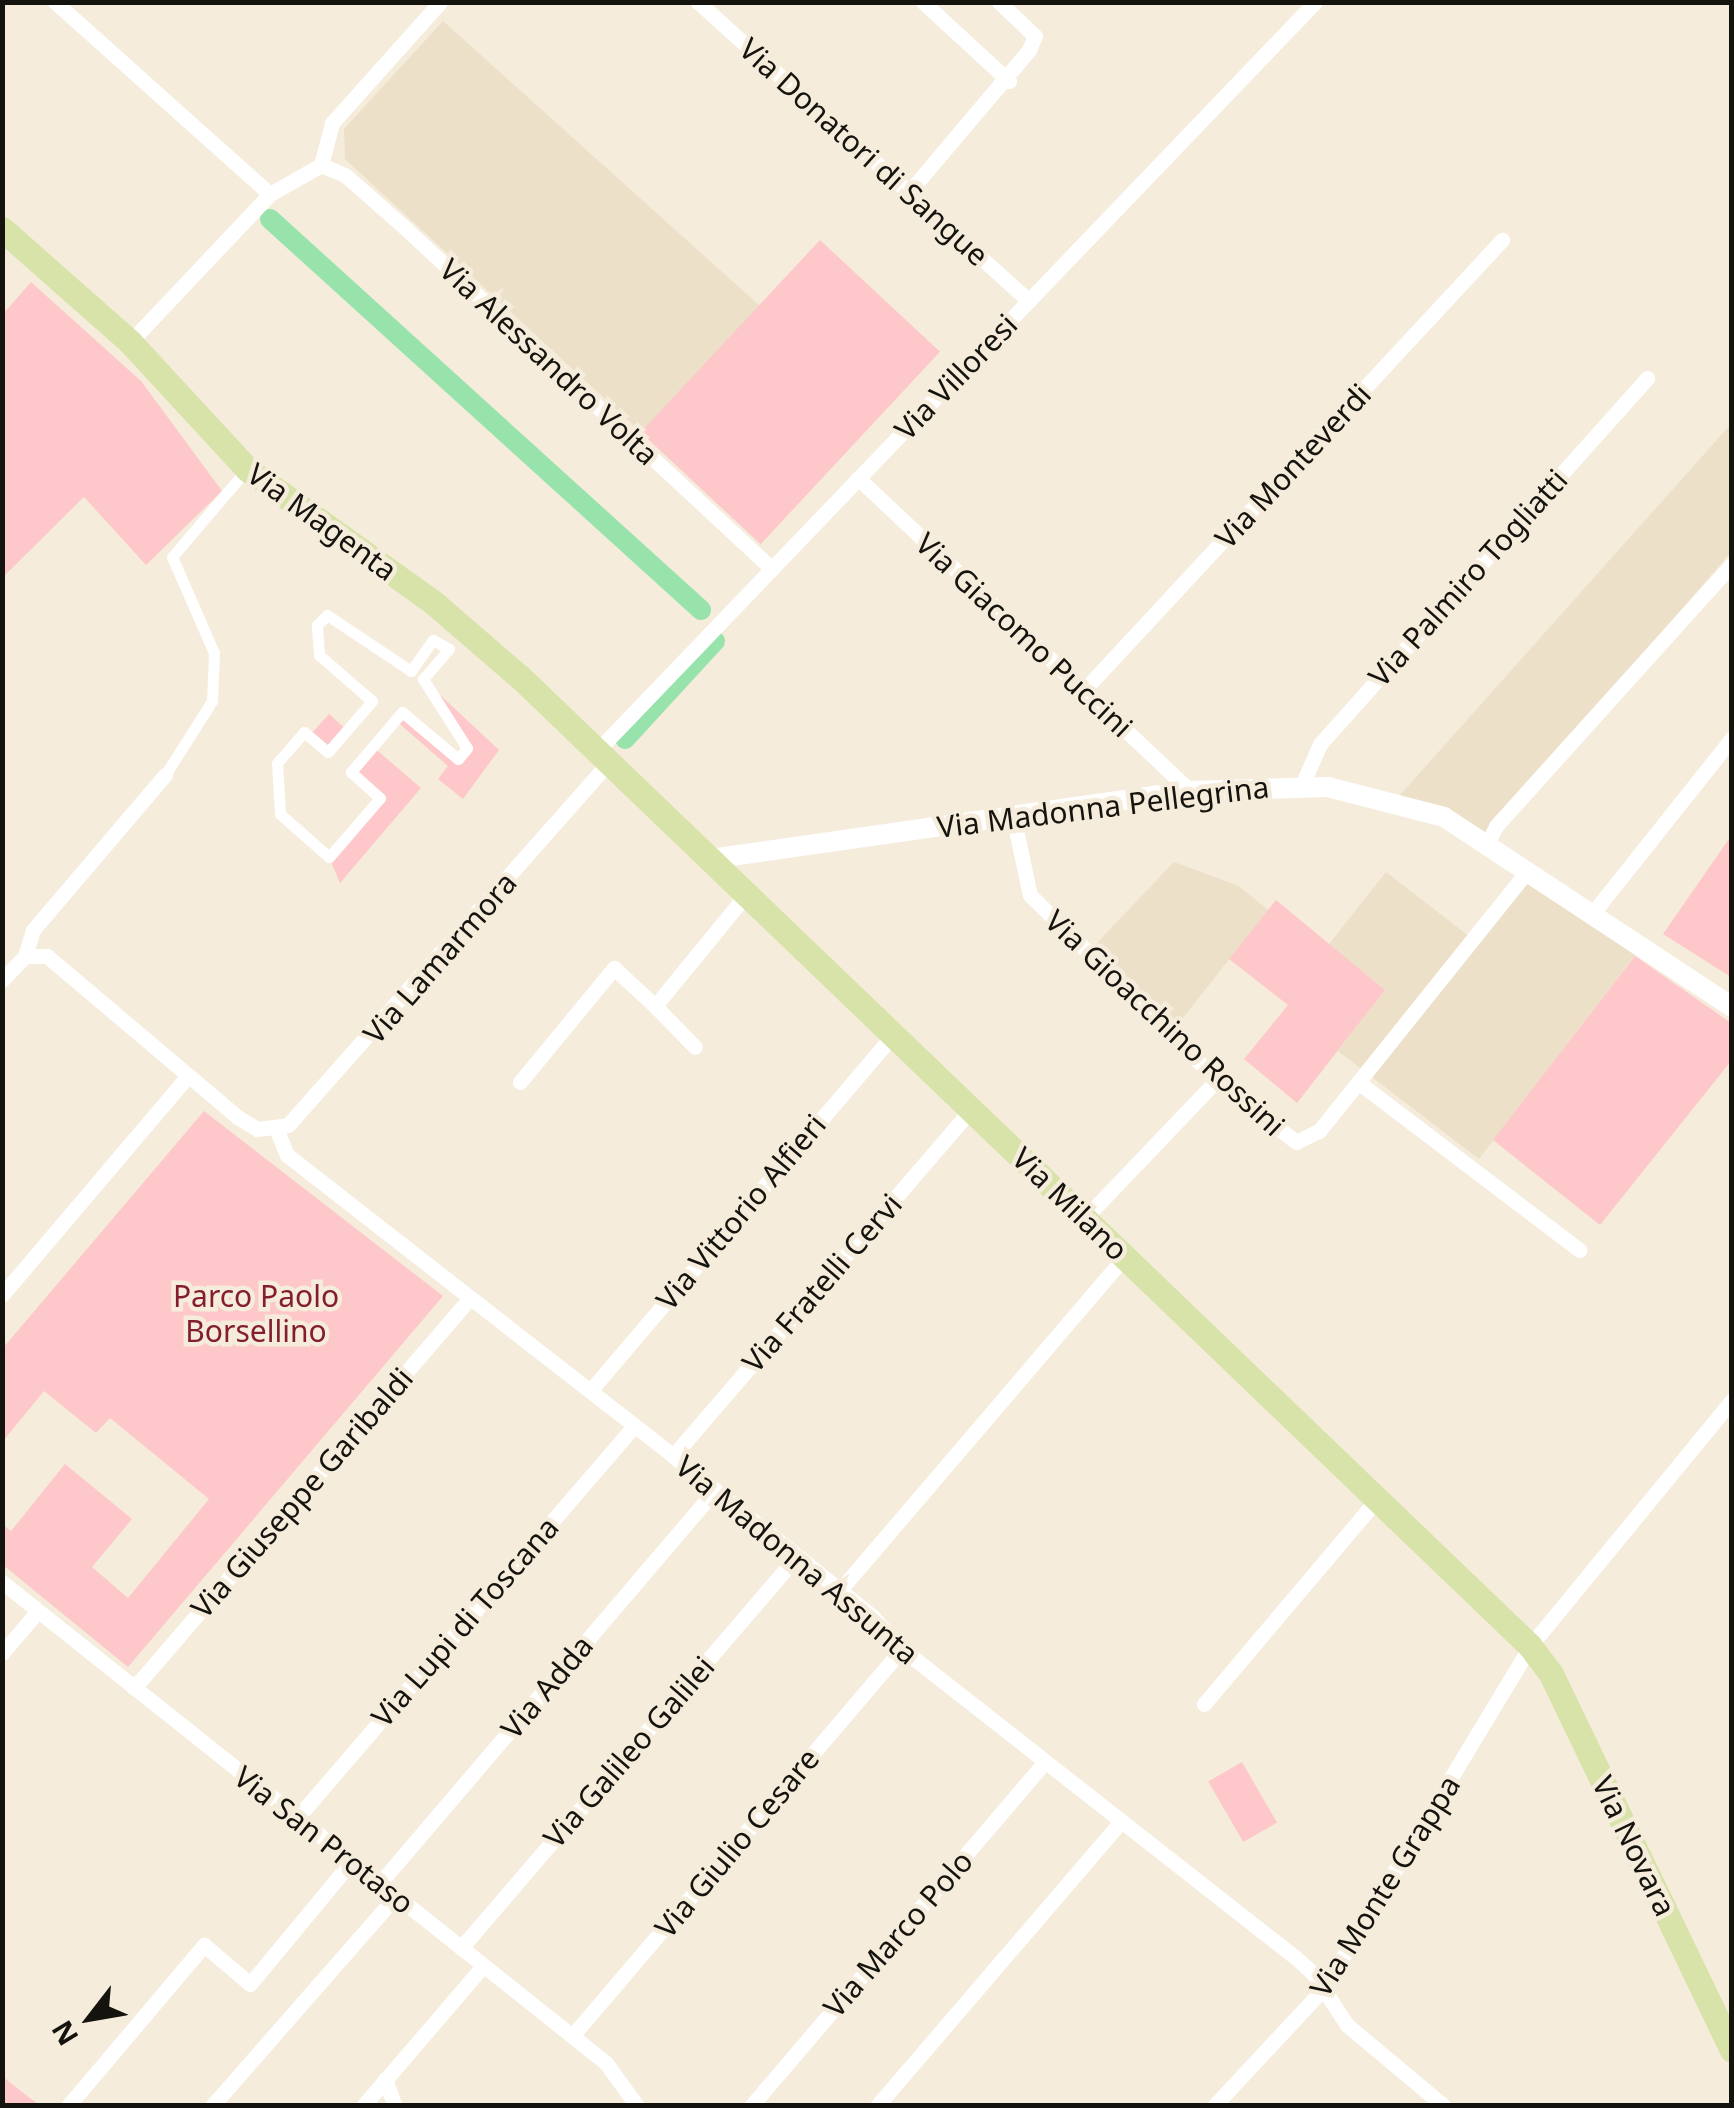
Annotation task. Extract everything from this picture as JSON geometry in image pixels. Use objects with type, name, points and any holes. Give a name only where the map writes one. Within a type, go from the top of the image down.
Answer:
[{"type":"main road","name":"Via Magenta","points":[[2,230],[130,342],[247,469],[461,624],[603,757]]},
{"type":"main road","name":"Via Milano","points":[[603,757],[1530,1646]]},
{"type":"main road","name":"Via Novara","points":[[1530,1646],[1551,1674],[1732,2050]]},
{"type":"street","points":[[56,2],[270,194]]},
{"type":"street","name":"Via Donatori di Sangue","points":[[698,2],[1029,300]]},
{"type":"street","points":[[923,2],[1009,82]]},
{"type":"street","points":[[909,192],[1009,82],[1035,36],[999,2]]},
{"type":"street","name":"Via Villoresi","points":[[603,757],[772,569],[1315,2]]},
{"type":"street","points":[[130,342],[270,194],[320,165],[332,122],[436,4]]},
{"type":"street","name":"Via Alessandro Volta","points":[[320,165],[345,175],[772,569]]},
{"type":"street","name":"Via Monteverdi","points":[[1084,691],[1502,240]]},
{"type":"street","name":"Via Palmiro Togliatti","points":[[1302,785],[1320,744],[1647,378]]},
{"type":"street","points":[[2,980],[25,956],[34,930],[165,775],[200,727],[212,701],[214,653],[172,558],[247,469]]},
{"type":"street","name":"Via Giacomo Puccini","points":[[858,478],[1190,791]]},
{"type":"street","points":[[1488,842],[1732,564]]},
{"type":"street","points":[[327,615],[411,672],[433,640],[450,649],[423,679],[467,748],[458,759],[402,712],[351,772],[380,798],[329,858],[280,814],[277,764],[304,732],[328,752],[372,701],[319,655],[317,625],[327,615]]},
{"type":"street","points":[[1592,914],[1732,738]]},
{"type":"street","name":"Via Lamarmora","points":[[276,1128],[303,1114],[603,757]]},
{"type":"street","name":"Via Madonna Pellegrina","points":[[710,860],[1190,791],[1302,785],[1406,804],[1488,842],[1732,1007]]},
{"type":"street","name":"Via Gioacchino Rossini","points":[[1013,816],[1030,895],[1218,1080],[1288,1140],[1311,1138],[1528,870]]},
{"type":"street","points":[[655,1006],[746,895]]},
{"type":"street","points":[[25,956],[46,956],[188,1077],[257,1129],[276,1128]]},
{"type":"street","points":[[520,1082],[614,968],[695,1047]]},
{"type":"street","name":"Via Vittorio Alfieri","points":[[590,1391],[893,1035]]},
{"type":"street","points":[[2,1295],[188,1077]]},
{"type":"street","points":[[1084,1219],[1218,1080]]},
{"type":"street","points":[[1358,1082],[1579,1250]]},
{"type":"street","name":"Via Fratelli Cervi","points":[[673,1456],[970,1109]]},
{"type":"street","name":"Via Madonna Assunta","points":[[276,1128],[287,1155],[673,1456],[840,1590],[902,1649],[1119,1824],[1294,1957],[1324,1988],[1347,2025],[1444,2106]]},
{"type":"street","points":[[840,1590],[1124,1256]]},
{"type":"street","name":"Via Giuseppe Garibaldi","points":[[134,1688],[470,1298]]},
{"type":"street","name":"Via Monte Grappa","points":[[1214,2106],[1324,1988],[1530,1646],[1732,1400]]},
{"type":"street","name":"Via Lupi di Toscana","points":[[296,1819],[634,1426]]},
{"type":"street","name":"Via Adda","points":[[379,1884],[715,1490]]},
{"type":"street","points":[[1204,1704],[1377,1499]]},
{"type":"street","name":"Via Galileo Galilei","points":[[461,1948],[797,1556]]},
{"type":"street","name":"Via San Protaso","points":[[2,1582],[606,2063],[637,2106]]},
{"type":"street","points":[[2,1653],[38,1611]]},
{"type":"street","name":"Via Giulio Cesare","points":[[572,2036],[902,1649]]},
{"type":"street","name":"Via Marco Polo","points":[[752,2106],[1045,1762]]},
{"type":"street","points":[[877,2106],[1119,1824]]},
{"type":"street","points":[[68,2106],[204,1944],[250,1984],[352,1862]]},
{"type":"street","points":[[212,2106],[395,1896]]},
{"type":"street","points":[[363,2106],[483,1966]]},
{"type":"street","points":[[385,2080],[395,2106]]},
{"type":"shaded area","points":[[443,21],[760,306],[642,433],[345,159],[344,129]]},
{"type":"shaded area","points":[[1731,424],[1731,552],[1486,835],[1400,795]]},
{"type":"shaded area","points":[[1174,862],[1239,886],[1268,910],[1175,1028],[1093,947]]},
{"type":"shaded area","points":[[1522,870],[1639,950],[1479,1159],[1338,1051],[1385,990],[1329,944],[1386,872],[1470,937]]},
{"type":"green space","points":[[820,240],[940,352],[761,544],[641,432]]},
{"type":"green space","points":[[31,282],[141,381],[222,491],[146,565],[84,497],[3,577],[3,314]]},
{"type":"green space","points":[[423,679],[499,750],[463,799],[438,779],[448,766],[394,719],[402,712],[457,759],[467,749]]},
{"type":"green space","points":[[329,714],[347,730],[327,752],[309,736]]},
{"type":"green space","points":[[372,746],[421,788],[340,883],[329,857],[380,798],[351,772]]},
{"type":"green space","points":[[1731,836],[1731,977],[1663,934]]},
{"type":"green space","points":[[1276,900],[1385,990],[1297,1103],[1244,1059],[1288,1005],[1229,959]]},
{"type":"green space","points":[[1635,956],[1731,1023],[1731,1061],[1600,1225],[1493,1140]]},
{"type":"green space","name":"Parco Paolo Borsellino","points":[[204,1111],[443,1296],[128,1667],[3,1565],[3,1525],[11,1531],[65,1464],[132,1519],[92,1567],[128,1598],[209,1499],[110,1418],[96,1433],[44,1391],[3,1441],[3,1348]]},
{"type":"green space","points":[[1242,1762],[1277,1823],[1243,1842],[1208,1782]]},
{"type":"green space","points":[[3,2077],[39,2105],[3,2105]]},
{"type":"waterway","points":[[270,219],[701,610]]},
{"type":"waterway","points":[[625,739],[715,641]]}]
